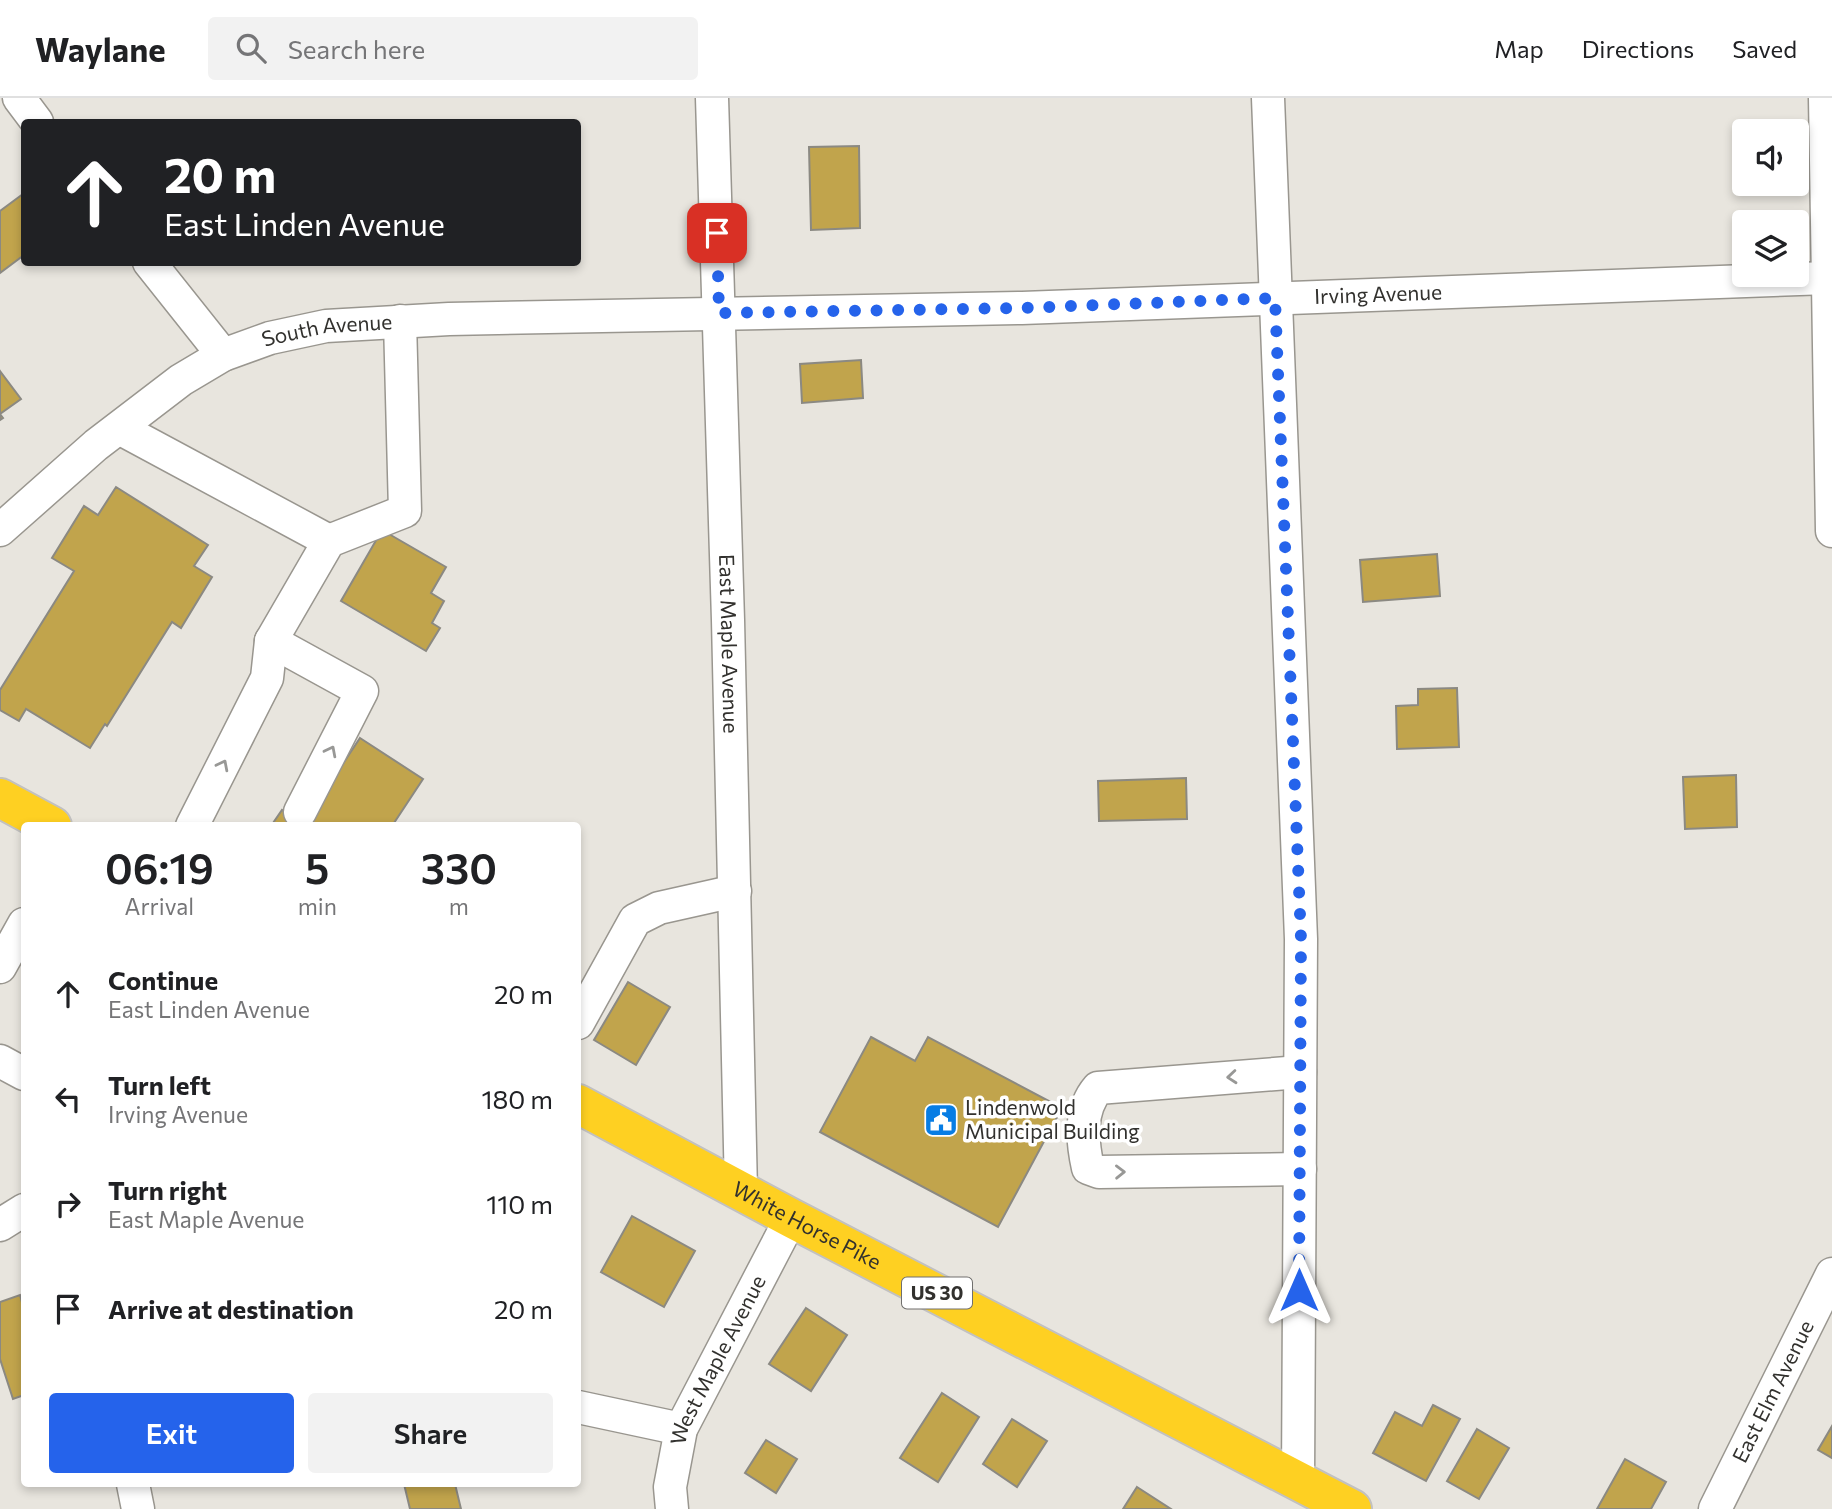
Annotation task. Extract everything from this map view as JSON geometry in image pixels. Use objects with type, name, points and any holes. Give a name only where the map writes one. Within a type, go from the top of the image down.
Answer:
[{"type":"highway","points":[[0,798],[45,822]]},
{"type":"highway","name":"White Horse Pike","points":[[581,1106],[791,1218],[1298,1480]]},
{"type":"highway","name":"US 30","points":[[1298,1480],[1352,1509]]},
{"type":"street","points":[[19,98],[35,119]]},
{"type":"street","name":"East Maple Avenue","points":[[712,98],[741,1191]]},
{"type":"street","points":[[1268,98],[1301,939],[1298,1480]]},
{"type":"street","points":[[1825,98],[1832,531]]},
{"type":"street","points":[[152,266],[223,355]]},
{"type":"street","name":"Irving Avenue","points":[[719,313],[1022,308],[1828,278]]},
{"type":"street","name":"South Avenue","points":[[1,527],[96,445],[181,380],[223,355],[270,338],[326,326],[400,321],[719,313]]},
{"type":"street","points":[[194,822],[267,678],[271,641],[329,541],[405,512],[400,321]]},
{"type":"street","points":[[119,428],[329,541]]},
{"type":"street","points":[[271,641],[362,691],[300,812]]},
{"type":"street","points":[[581,1018],[635,919],[659,908],[734,891]]},
{"type":"street","points":[[0,967],[21,929]]},
{"type":"street","points":[[0,1061],[21,1072]]},
{"type":"street","points":[[1300,1072],[1098,1088],[1088,1100],[1082,1142],[1088,1168],[1099,1172],[1300,1176]]},
{"type":"street","points":[[0,1225],[21,1212]]},
{"type":"street","name":"West Maple Avenue","points":[[672,1509],[670,1487],[681,1429],[791,1218]]},
{"type":"street","name":"East Elm Avenue","points":[[1715,1509],[1832,1274]]},
{"type":"street","points":[[581,1408],[681,1429]]},
{"type":"street","points":[[134,1487],[138,1509]]},
{"type":"building","points":[[859,146],[860,228],[811,230],[809,147]]},
{"type":"building","points":[[21,195],[21,257],[0,273],[0,211]]},
{"type":"building","points":[[861,360],[863,398],[802,403],[800,364]]},
{"type":"building","points":[[0,371],[21,399],[0,414]]},
{"type":"building","points":[[116,487],[208,545],[194,566],[212,577],[181,628],[172,622],[107,726],[105,724],[90,748],[26,709],[19,721],[0,710],[0,690],[74,571],[52,558],[84,506],[98,515]]},
{"type":"building","points":[[382,530],[446,567],[431,593],[444,601],[432,623],[440,628],[426,651],[341,601]]},
{"type":"building","points":[[1437,554],[1440,596],[1363,602],[1360,560]]},
{"type":"building","points":[[1457,688],[1459,747],[1397,749],[1396,706],[1418,705],[1418,689]]},
{"type":"building","points":[[360,738],[423,779],[395,822],[304,822]]},
{"type":"building","points":[[1736,775],[1737,827],[1685,829],[1683,777]]},
{"type":"building","points":[[1186,778],[1187,819],[1099,821],[1098,781]]},
{"type":"building","points":[[282,810],[300,822],[274,822]]},
{"type":"building","points":[[628,982],[670,1007],[636,1065],[594,1040]]},
{"type":"building","name":"Lindenwold Municipal Building","points":[[871,1037],[915,1061],[928,1037],[1062,1108],[998,1227],[820,1132]]},
{"type":"building","points":[[632,1216],[695,1251],[664,1307],[601,1272]]},
{"type":"building","points":[[20,1295],[21,1299],[21,1396],[13,1399],[0,1359],[0,1302]]},
{"type":"building","points":[[806,1308],[847,1335],[811,1391],[769,1364]]},
{"type":"building","points":[[942,1393],[979,1417],[938,1482],[900,1458]]},
{"type":"building","points":[[1433,1405],[1460,1419],[1426,1481],[1373,1453],[1395,1412],[1422,1426]]},
{"type":"building","points":[[1012,1419],[1047,1441],[1017,1487],[983,1464]]},
{"type":"building","points":[[1832,1426],[1832,1458],[1818,1450]]},
{"type":"building","points":[[1477,1429],[1509,1448],[1479,1499],[1447,1481]]},
{"type":"building","points":[[766,1440],[797,1459],[776,1493],[745,1473]]},
{"type":"building","points":[[1625,1459],[1666,1482],[1651,1509],[1597,1509]]},
{"type":"building","points":[[405,1487],[456,1487],[461,1509],[410,1509]]},
{"type":"building","points":[[1137,1487],[1171,1509],[1123,1509]]},
{"type":"place","name":"Lindenwold Municipal Building","points":[[941,1120]]},
{"type":"route","points":[[717,233],[719,313],[1022,308],[1275,298],[1301,939],[1299,1290]]}]
